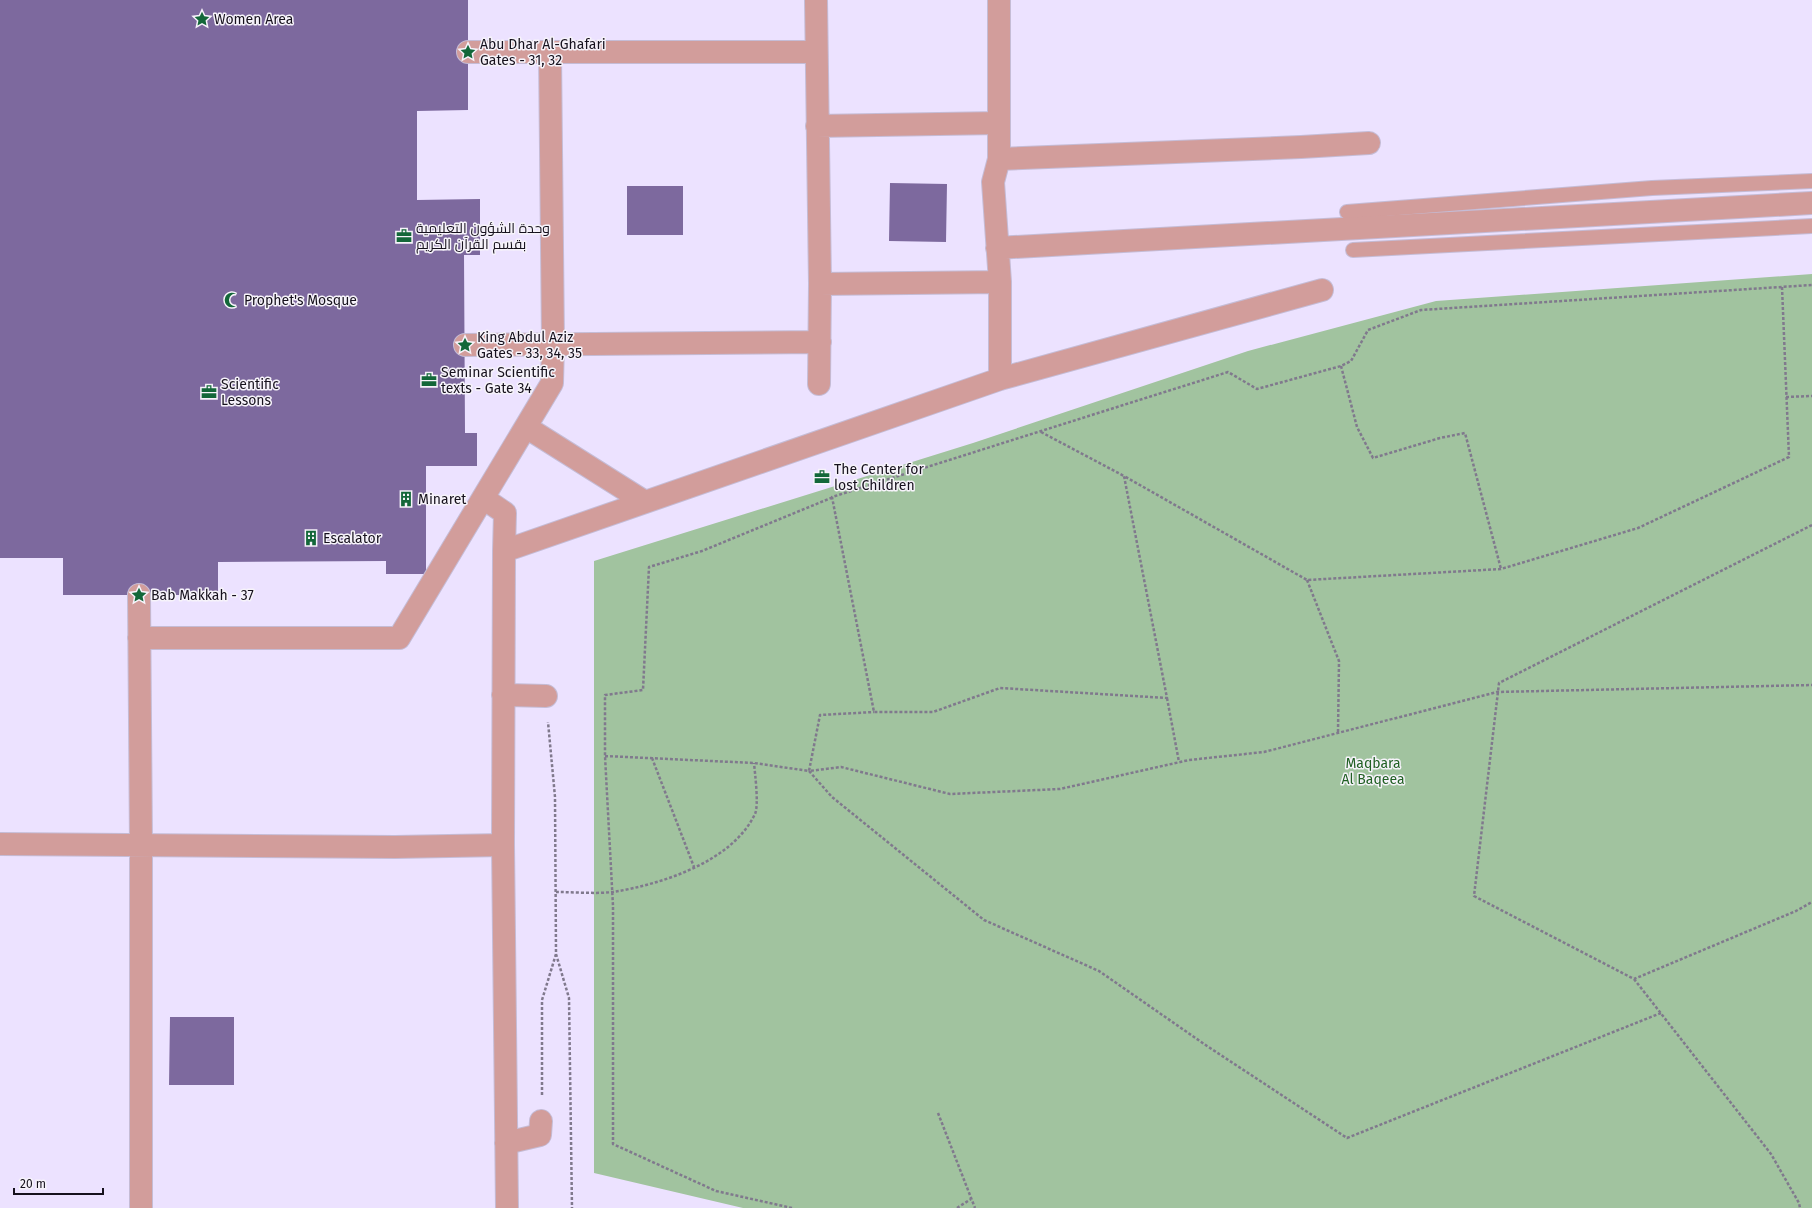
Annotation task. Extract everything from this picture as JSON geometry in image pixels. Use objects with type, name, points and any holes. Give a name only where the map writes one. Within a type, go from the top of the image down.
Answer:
[{"type":"street","points":[[816,0],[820,284],[819,384]]},
{"type":"street","points":[[999,0],[999,159],[993,182],[1000,282],[1000,379]]},
{"type":"street","points":[[468,52],[816,52]]},
{"type":"street","points":[[139,638],[399,638],[552,383],[553,344],[550,52]]},
{"type":"street","points":[[817,126],[999,123]]},
{"type":"street","points":[[999,159],[1301,148],[1369,143]]},
{"type":"street","points":[[997,248],[1812,203]]},
{"type":"street","points":[[820,284],[1000,282]]},
{"type":"street","points":[[504,551],[1000,379],[1322,290]]},
{"type":"street","points":[[465,345],[820,342]]},
{"type":"street","points":[[526,427],[645,502]]},
{"type":"street","points":[[483,498],[505,513],[503,845],[507,1208]]},
{"type":"street","points":[[139,595],[141,1208]]},
{"type":"street","points":[[504,695],[546,696]]},
{"type":"street","points":[[0,844],[387,846],[503,845]]},
{"type":"street","points":[[506,1143],[540,1136],[541,1121]]},
{"type":"lane","points":[[1347,212],[1652,188],[1812,182]]},
{"type":"lane","points":[[1353,250],[1812,226]]},
{"type":"path","points":[[792,1208],[716,1191],[612,1144],[612,892],[605,756],[605,695],[643,690],[649,567],[702,551],[832,498],[1228,372],[1257,389],[1341,366],[1351,361],[1368,330],[1421,310],[1812,285]]},
{"type":"path","points":[[1041,432],[1124,476],[1307,580],[1501,569],[1638,528],[1788,457],[1782,287]]},
{"type":"path","points":[[1341,366],[1357,427],[1373,458],[1440,438],[1465,434],[1501,569]]},
{"type":"path","points":[[1786,397],[1812,396]]},
{"type":"path","points":[[1124,476],[1179,762]]},
{"type":"path","points":[[832,498],[874,712]]},
{"type":"path","points":[[1800,1208],[1799,1203],[1770,1154],[1634,979],[1474,896],[1499,683],[1812,525]]},
{"type":"path","points":[[1307,580],[1339,661],[1338,732]]},
{"type":"path","points":[[605,756],[754,763],[809,771],[841,767],[950,794],[1060,789],[1179,762],[1264,752],[1498,692],[1812,685]]},
{"type":"path","points":[[809,771],[820,715],[874,712],[933,712],[1000,688],[1167,698]]},
{"type":"path","points":[[546,696],[555,797],[556,954],[569,998],[572,1208]]},
{"type":"path","points":[[652,758],[694,867]]},
{"type":"path","points":[[556,892],[612,892],[660,882],[711,859],[738,840],[756,813],[754,763]]},
{"type":"path","points":[[809,771],[832,797],[984,920],[1099,971],[1207,1046],[1347,1138],[1661,1013]]},
{"type":"path","points":[[1634,979],[1796,911],[1812,902]]},
{"type":"path","points":[[541,1121],[542,1000],[556,954]]},
{"type":"path","points":[[938,1113],[975,1208]]},
{"type":"path","points":[[956,1208],[971,1200]]},
{"type":"green space","name":"Maqbara Al Baqeea","points":[[1812,274],[1812,1208],[743,1208],[594,1173],[594,561],[973,443],[1248,351],[1436,301]]},
{"type":"building","name":"Prophet's Mosque","points":[[0,0],[468,0],[468,110],[417,111],[417,200],[480,199],[480,255],[464,255],[465,433],[477,433],[477,466],[426,466],[426,574],[386,574],[386,561],[218,562],[218,595],[63,595],[63,558],[0,558]]},
{"type":"building","points":[[890,183],[947,184],[946,242],[889,241]]},
{"type":"building","points":[[627,186],[683,186],[683,235],[627,235]]},
{"type":"building","points":[[170,1017],[234,1017],[234,1085],[169,1085]]},
{"type":"place","name":"Women Area","points":[[202,19]]},
{"type":"place","name":"Abu Dhar Al-Ghafari Gates - 31, 32","points":[[468,52]]},
{"type":"place","name":"وحدة الشؤون التعليمية بقسم القرآن الكريم","points":[[404,236]]},
{"type":"place","name":"Prophet's Mosque","points":[[232,300]]},
{"type":"place","name":"King Abdul Aziz Gates - 33, 34, 35","points":[[465,345]]},
{"type":"place","name":"Seminar Scientific texts - Gate 34","points":[[429,380]]},
{"type":"place","name":"Scientific Lessons","points":[[209,392]]},
{"type":"place","name":"The Center for lost Children","points":[[822,477]]},
{"type":"place","name":"Minaret","points":[[406,499]]},
{"type":"place","name":"Escalator","points":[[311,538]]},
{"type":"place","name":"Bab Makkah - 37","points":[[139,595]]}]
